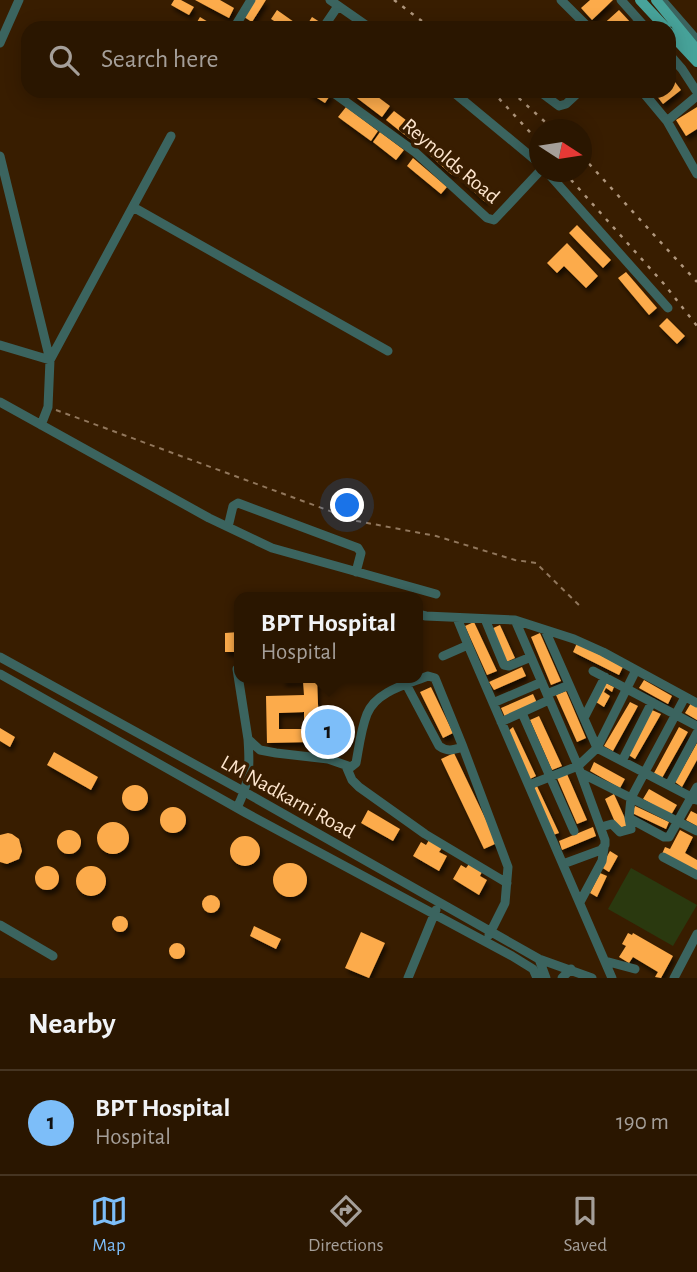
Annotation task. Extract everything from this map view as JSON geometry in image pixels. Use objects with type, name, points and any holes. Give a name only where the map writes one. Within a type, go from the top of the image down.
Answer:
[{"type":"main road","points":[[640,0],[659,21]]},
{"type":"main road","points":[[656,0],[673,21]]},
{"type":"main road","points":[[676,24],[697,50]]},
{"type":"main road","points":[[676,40],[697,62]]},
{"type":"street","points":[[0,43],[19,0]]},
{"type":"street","points":[[238,21],[251,0]]},
{"type":"street","points":[[561,0],[582,21]]},
{"type":"street","points":[[621,0],[634,21]]},
{"type":"street","points":[[663,0],[697,40]]},
{"type":"street","points":[[326,21],[334,3],[360,21]]},
{"type":"street","points":[[667,121],[697,94],[676,62]]},
{"type":"street","name":"Reynolds Road","points":[[341,98],[415,152],[487,218],[494,220],[530,182]]},
{"type":"street","points":[[460,98],[529,155]]},
{"type":"street","points":[[547,98],[555,105],[562,106],[572,98]]},
{"type":"street","points":[[648,98],[667,121],[697,174]]},
{"type":"street","points":[[50,359],[172,136]]},
{"type":"street","points":[[0,156],[50,359],[48,407],[41,425]]},
{"type":"street","points":[[556,182],[668,308]]},
{"type":"street","points":[[133,207],[388,351]]},
{"type":"street","points":[[0,345],[50,359]]},
{"type":"street","points":[[0,402],[209,518],[272,548],[356,572],[411,592]]},
{"type":"street","points":[[228,527],[233,506],[237,503],[358,548],[361,553],[356,572]]},
{"type":"street","points":[[423,593],[436,594]]},
{"type":"street","points":[[423,615],[515,620],[574,639],[697,703]]},
{"type":"street","points":[[457,618],[612,978]]},
{"type":"street","points":[[485,619],[504,665],[509,666],[531,657]]},
{"type":"street","points":[[515,620],[579,769],[605,840],[603,861],[580,902]]},
{"type":"street","points":[[545,630],[597,748],[694,799]]},
{"type":"street","points":[[443,656],[467,646]]},
{"type":"street","name":"LM Nadkarni Road","points":[[0,657],[539,959],[592,978]]},
{"type":"street","points":[[529,785],[579,769],[597,748],[636,670]]},
{"type":"street","points":[[593,671],[697,726]]},
{"type":"street","name":"LM Nadkarni Road","points":[[0,674],[237,808],[512,956],[535,974]]},
{"type":"street","points":[[584,718],[605,677]]},
{"type":"street","points":[[423,678],[435,678],[508,867],[505,903],[485,943]]},
{"type":"street","points":[[493,703],[541,682]]},
{"type":"street","points":[[237,808],[245,792],[250,767],[239,683]]},
{"type":"street","points":[[248,739],[260,750],[328,759],[351,767],[356,763],[367,713],[380,697],[406,684],[439,746],[450,751],[463,747]]},
{"type":"street","points":[[501,722],[522,713],[569,685]]},
{"type":"street","points":[[601,827],[612,824],[620,832],[631,829],[631,798],[685,697]]},
{"type":"street","points":[[622,761],[652,702]]},
{"type":"street","points":[[522,713],[574,831]]},
{"type":"street","points":[[669,785],[697,733]]},
{"type":"street","points":[[346,766],[359,788],[425,834],[507,883]]},
{"type":"street","points":[[579,769],[697,831]]},
{"type":"street","points":[[629,818],[667,838],[694,799],[697,787]]},
{"type":"street","points":[[563,864],[604,848]]},
{"type":"street","points":[[663,858],[697,875]]},
{"type":"street","points":[[408,978],[440,903]]},
{"type":"street","points":[[0,925],[53,956]]},
{"type":"street","points":[[674,978],[697,934]]},
{"type":"street","points":[[535,974],[539,959]]},
{"type":"street","points":[[539,959],[547,978]]},
{"type":"street","points":[[605,961],[635,969]]},
{"type":"street","points":[[562,978],[571,970]]},
{"type":"path","points":[[48,407],[357,521],[436,536],[515,560],[536,563],[580,606]]},
{"type":"green space","points":[[631,868],[697,905],[673,946],[608,909]]},
{"type":"building","points":[[174,0],[181,0],[194,7],[189,15],[171,5]]},
{"type":"building","points":[[195,0],[220,0],[234,8],[229,18]]},
{"type":"building","points":[[254,0],[266,0],[253,21],[244,17]]},
{"type":"building","points":[[590,0],[613,0],[592,20],[581,8]]},
{"type":"building","points":[[277,10],[293,21],[274,21],[271,19]]},
{"type":"building","points":[[619,10],[629,21],[607,21]]},
{"type":"building","points":[[357,98],[379,98],[390,106],[382,117]]},
{"type":"building","points":[[658,98],[671,98],[663,104]]},
{"type":"building","points":[[346,107],[378,131],[371,141],[338,117]]},
{"type":"building","points":[[697,107],[697,129],[686,136],[676,120]]},
{"type":"building","points":[[394,111],[423,133],[415,143],[386,120]]},
{"type":"building","points":[[380,132],[404,150],[396,160],[373,142]]},
{"type":"building","points":[[432,141],[460,166],[452,175],[424,150]]},
{"type":"building","points":[[413,158],[447,187],[441,194],[407,166]]},
{"type":"building","points":[[466,171],[492,194],[485,202],[459,178]]},
{"type":"building","points":[[577,225],[611,260],[603,268],[569,233]]},
{"type":"building","points":[[567,243],[598,276],[586,288],[564,266],[557,273],[547,263]]},
{"type":"building","points":[[626,272],[657,308],[649,315],[618,278]]},
{"type":"building","points":[[667,318],[685,336],[677,344],[659,326]]},
{"type":"building","points":[[474,622],[497,671],[487,675],[465,626]]},
{"type":"building","points":[[500,625],[515,658],[506,662],[491,629]]},
{"type":"building","points":[[234,632],[234,652],[225,652],[225,633]]},
{"type":"building","points":[[540,633],[561,681],[551,685],[531,637]]},
{"type":"building","points":[[577,643],[623,667],[619,675],[573,652]]},
{"type":"building","points":[[522,667],[526,676],[494,690],[489,682]]},
{"type":"building","points":[[644,680],[672,696],[668,704],[639,688]]},
{"type":"building","points":[[303,683],[317,683],[319,730],[351,729],[351,741],[267,743],[266,696],[304,695]],"holes":[[[304,712],[304,729],[279,729],[279,713]]]},
{"type":"building","points":[[606,683],[614,687],[612,692],[606,688],[604,692],[610,696],[604,707],[596,702]]},
{"type":"building","points":[[431,687],[453,733],[443,738],[420,692]]},
{"type":"building","points":[[566,691],[586,738],[577,742],[556,695]]},
{"type":"building","points":[[533,694],[537,703],[505,717],[501,708]]},
{"type":"building","points":[[630,702],[638,706],[613,751],[604,746]]},
{"type":"building","points":[[691,703],[697,707],[697,720],[685,713]]},
{"type":"building","points":[[652,710],[661,714],[635,759],[627,754]]},
{"type":"building","points":[[539,716],[562,766],[552,770],[530,720]]},
{"type":"building","points":[[513,727],[536,776],[528,780],[507,732]]},
{"type":"building","points":[[679,727],[688,732],[662,778],[654,773]]},
{"type":"building","points":[[0,728],[15,737],[10,747],[0,741]]},
{"type":"building","points":[[697,743],[697,760],[682,787],[675,782]]},
{"type":"building","points":[[54,752],[98,777],[91,790],[47,765]]},
{"type":"building","points":[[454,753],[497,843],[484,849],[441,759]]},
{"type":"building","points":[[594,762],[625,779],[620,788],[590,771]]},
{"type":"building","points":[[567,774],[587,820],[577,824],[557,778]]},
{"type":"building","points":[[135,785],[144,789],[148,798],[144,807],[135,811],[126,807],[122,798],[126,789]]},
{"type":"building","points":[[537,786],[559,833],[553,835],[532,789]]},
{"type":"building","points":[[649,789],[677,805],[671,815],[643,799]]},
{"type":"building","points":[[614,794],[628,825],[618,829],[605,799]]},
{"type":"building","points":[[635,806],[669,822],[666,829],[632,813]]},
{"type":"building","points":[[173,807],[182,811],[186,820],[182,829],[173,833],[164,829],[160,820],[164,811]]},
{"type":"building","points":[[368,810],[400,829],[393,841],[361,823]]},
{"type":"building","points":[[691,811],[697,814],[697,826],[686,820]]},
{"type":"building","points":[[113,822],[124,827],[129,838],[124,849],[113,854],[102,849],[97,838],[102,827]]},
{"type":"building","points":[[593,827],[596,836],[562,850],[559,841]]},
{"type":"building","points":[[69,830],[77,834],[81,842],[77,850],[69,854],[61,850],[57,842],[61,834]]},
{"type":"building","points":[[680,830],[693,837],[685,853],[697,860],[697,872],[662,854],[665,847],[670,849]]},
{"type":"building","points":[[8,833],[19,839],[22,851],[19,859],[7,864],[0,862],[0,835]]},
{"type":"building","points":[[245,836],[255,841],[260,851],[255,861],[245,866],[235,861],[230,851],[235,841]]},
{"type":"building","points":[[429,840],[442,848],[439,852],[447,856],[439,871],[413,856],[421,842],[426,845]]},
{"type":"building","points":[[610,851],[618,856],[609,872],[601,867]]},
{"type":"building","points":[[290,863],[302,868],[307,880],[302,892],[290,897],[278,892],[273,880],[278,868]]},
{"type":"building","points":[[469,864],[482,872],[480,876],[487,880],[479,895],[453,879],[461,865],[466,868]]},
{"type":"building","points":[[47,866],[56,869],[59,878],[56,887],[47,890],[38,887],[35,878],[38,869]]},
{"type":"building","points":[[91,866],[101,871],[106,881],[101,891],[91,896],[81,891],[76,881],[81,871]]},
{"type":"building","points":[[600,873],[607,876],[597,897],[590,893]]},
{"type":"building","points":[[207,895],[215,895],[220,904],[218,911],[207,913],[202,908],[202,900]]},
{"type":"building","points":[[117,916],[123,916],[128,924],[126,930],[117,932],[112,927],[112,921]]},
{"type":"building","points":[[254,926],[281,939],[276,949],[250,936]]},
{"type":"building","points":[[361,932],[385,943],[369,978],[345,968]]},
{"type":"building","points":[[628,933],[633,933],[673,956],[661,978],[655,977],[658,972],[633,957],[629,963],[619,957],[626,946],[622,944]]},
{"type":"building","points":[[174,943],[180,943],[185,951],[183,957],[174,959],[169,954],[169,948]]},
{"type":"railway","points":[[394,0],[422,21]]},
{"type":"railway","points":[[498,98],[529,131]]},
{"type":"railway","points":[[519,98],[542,119]]},
{"type":"railway","points":[[592,167],[697,282]]},
{"type":"railway","points":[[573,182],[664,284],[697,326]]},
{"type":"place","name":"BPT Hospital","points":[[328,732]]}]
